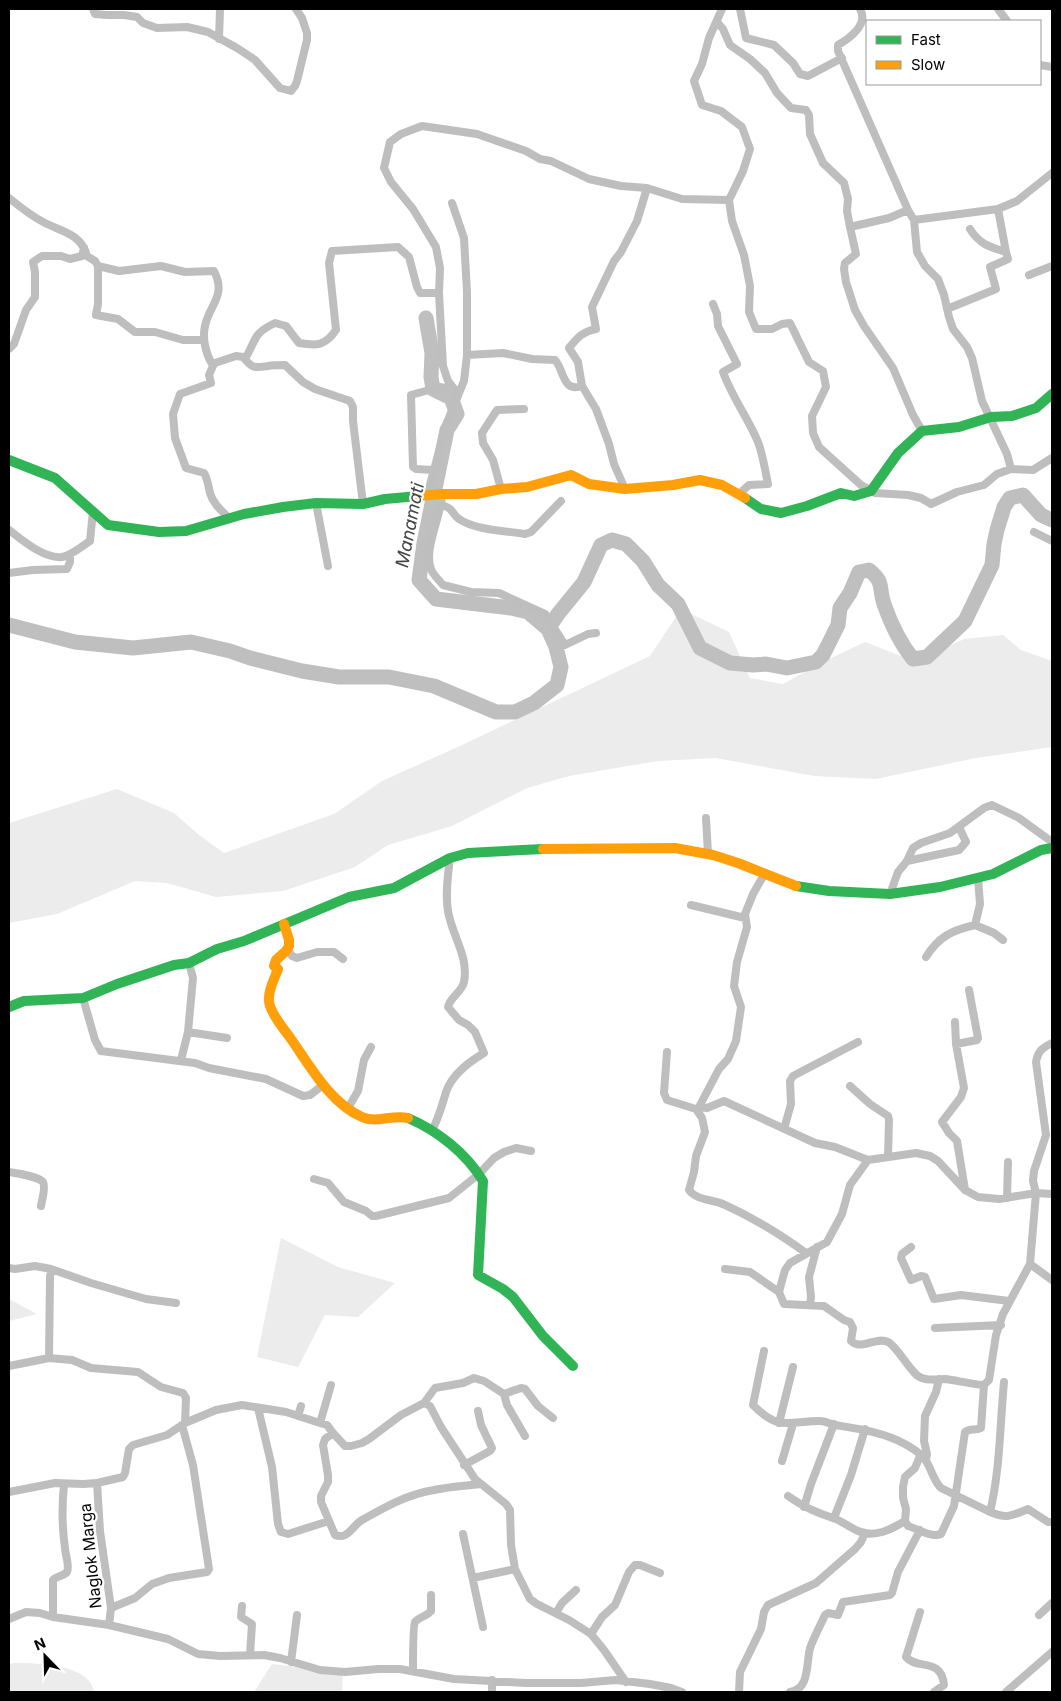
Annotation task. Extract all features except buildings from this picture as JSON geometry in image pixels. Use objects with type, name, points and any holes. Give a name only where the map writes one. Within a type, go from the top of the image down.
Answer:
[{"type":"street","points":[[93,9],[95,14],[137,17],[143,23],[158,28],[187,27],[208,32],[255,60],[280,88],[291,91],[297,81],[307,40],[307,33],[302,18],[295,9]]},
{"type":"street","points":[[219,39],[220,9]]},
{"type":"street","points":[[722,9],[709,38],[702,64],[694,81],[702,105],[721,111],[742,127],[750,149],[743,171],[729,200],[732,221],[745,262],[750,286],[750,312],[756,329],[772,329],[782,324],[790,323],[809,362],[823,371],[826,386],[812,416],[814,434],[819,447],[860,485],[874,494],[908,495],[921,498],[931,504],[957,492],[984,484],[997,474],[1012,469],[1033,470],[1052,458]]},
{"type":"street","points":[[740,9],[746,38],[774,46],[794,64],[800,74],[808,76],[842,58]]},
{"type":"street","points":[[860,9],[862,13],[860,25],[849,39],[838,45],[838,51],[914,220],[917,252],[925,266],[938,280],[953,329],[967,347],[972,358],[982,401],[991,417],[1012,469]]},
{"type":"street","points":[[998,9],[1006,20]]},
{"type":"street","points":[[716,22],[724,29],[730,45],[765,72],[777,93],[791,108],[806,110],[809,115],[810,134],[823,163],[844,183],[848,199],[847,211],[856,254],[845,263],[846,282],[855,310],[893,368],[922,431]]},
{"type":"street","points":[[451,412],[455,390],[448,381],[443,366],[439,293],[440,268],[436,247],[413,209],[392,182],[384,168],[390,142],[401,134],[422,126],[477,134],[526,151],[540,160],[551,161],[579,176],[589,179],[621,186],[647,188],[682,199],[729,200]]},
{"type":"street","points":[[914,220],[998,209],[1017,201],[1052,173]]},
{"type":"street","points":[[624,489],[596,409],[582,386],[578,362],[569,348],[576,339],[588,330],[596,329],[592,307],[614,261],[621,252],[637,221],[647,188]]},
{"type":"street","points":[[9,198],[44,223],[74,237],[84,246],[87,256],[95,261],[98,266],[98,304],[96,314],[118,319],[134,332],[155,332],[182,340],[204,340]]},
{"type":"street","points":[[427,496],[451,412],[464,381],[467,355],[467,292],[464,238],[452,203]]},
{"type":"street","points":[[947,308],[996,290],[990,267],[1008,259],[998,209]]},
{"type":"street","points":[[850,227],[889,218],[908,210]]},
{"type":"street","points":[[970,229],[976,239],[1006,252]]},
{"type":"street","points":[[9,349],[14,344],[26,310],[35,297],[33,262],[42,256],[61,256],[70,259],[82,256],[84,246]]},
{"type":"street","points":[[245,359],[255,337],[275,323],[286,326],[299,343],[314,346],[329,340],[336,330],[329,263],[332,251],[398,247],[409,257],[420,293],[439,293]]},
{"type":"street","points":[[98,266],[119,271],[161,266],[185,272],[214,271],[218,279],[217,300],[204,327],[207,356],[213,366],[208,376],[211,383],[180,394],[173,414],[175,438],[186,468],[204,473],[208,480],[210,494],[216,506],[230,519]]},
{"type":"street","points":[[1029,275],[1052,266]]},
{"type":"street","points":[[713,304],[717,314],[718,326],[737,364],[723,372],[727,384],[742,408],[758,444],[768,484],[750,485],[740,494]]},
{"type":"street","points":[[467,355],[503,354],[555,360],[558,362],[566,383],[572,387],[578,388],[582,386]]},
{"type":"street","points":[[212,364],[236,356],[244,357],[250,366],[258,368],[285,365],[303,382],[315,389],[350,401],[353,407],[363,504]]},
{"type":"street","points":[[433,470],[413,467],[411,395],[440,387],[455,390]]},
{"type":"street","points":[[9,460],[55,478],[108,525],[160,532],[186,530],[244,514],[283,507],[316,504],[363,504],[384,498],[427,496],[442,500],[501,489],[527,487],[571,475],[589,484],[624,489],[673,486],[700,480],[722,485],[740,494],[761,509],[781,513],[807,506],[841,493],[854,496],[871,491],[898,453],[922,431],[959,427],[991,417],[1012,416],[1036,408],[1052,394]]},
{"type":"street","points":[[501,489],[493,460],[483,442],[482,433],[497,410],[524,408]]},
{"type":"street","points":[[442,500],[451,508],[458,519],[472,524],[525,534],[531,532],[561,501]]},
{"type":"street","points":[[442,500],[430,551],[430,568],[443,585],[470,592],[499,593],[545,614],[565,644],[588,634],[596,634]]},
{"type":"street","points":[[316,504],[328,566]]},
{"type":"street","points":[[9,530],[38,551],[62,557],[90,541],[93,511]]},
{"type":"street","points":[[1034,532],[1052,541]]},
{"type":"street","points":[[9,573],[67,569],[70,562],[70,554]]},
{"type":"street","points":[[890,894],[898,872],[907,860],[912,848],[950,833],[984,808],[992,805],[1019,818],[1052,842]]},
{"type":"street","points":[[706,818],[708,854]]},
{"type":"street","points":[[907,860],[959,850],[966,842],[959,827]]},
{"type":"street","points":[[9,1007],[24,1001],[83,998],[156,970],[189,963],[217,949],[244,941],[349,897],[394,888],[450,858],[468,853],[542,849],[675,848],[708,854],[765,873],[800,888],[890,894],[940,886],[993,874],[1041,850],[1052,848]]},
{"type":"street","points":[[432,1130],[450,1085],[462,1068],[484,1053],[475,1032],[468,1024],[459,1020],[448,1007],[449,1002],[460,990],[464,982],[464,955],[448,911],[447,897],[450,858]]},
{"type":"street","points":[[697,1108],[719,1069],[728,1059],[739,1031],[741,1007],[734,986],[735,972],[747,927],[745,918],[750,902],[765,873]]},
{"type":"street","points":[[975,924],[980,904],[978,878]]},
{"type":"street","points":[[691,905],[745,918]]},
{"type":"street","points":[[284,924],[289,939],[288,950],[292,956],[297,958],[317,952],[334,952],[343,959]]},
{"type":"street","points":[[926,957],[931,949],[947,934],[975,924],[994,933],[1003,940]]},
{"type":"street","points":[[288,950],[275,961],[274,966],[278,970],[269,994],[270,1006],[277,1019],[323,1085],[361,1118],[367,1120],[395,1116],[406,1118],[432,1130],[477,1169],[482,1181],[478,1275],[484,1280],[504,1288],[562,1357],[573,1366]]},
{"type":"street","points":[[181,1060],[188,1032],[194,978],[189,963]]},
{"type":"street","points":[[956,1044],[977,1040],[978,1038],[969,990]]},
{"type":"street","points":[[83,998],[95,1040],[101,1051],[181,1060],[209,1068],[266,1079],[303,1096],[310,1095],[323,1085]]},
{"type":"street","points":[[956,1022],[956,1044],[964,1088],[961,1097],[942,1122],[957,1141],[966,1190]]},
{"type":"street","points":[[188,1032],[227,1038]]},
{"type":"street","points":[[784,1129],[791,1104],[790,1081],[793,1076],[858,1042]]},
{"type":"street","points":[[939,1379],[926,1416],[924,1441],[927,1454],[906,1477],[903,1487],[906,1509],[905,1521],[908,1526],[932,1535],[941,1534],[954,1506],[965,1432],[969,1429],[976,1430],[981,1428],[984,1385],[989,1380],[996,1335],[1009,1301],[1030,1264],[1036,1193],[1033,1181],[1034,1171],[1049,1135],[1036,1062],[1038,1053],[1052,1043]]},
{"type":"street","points":[[348,1108],[358,1091],[364,1060],[371,1048]]},
{"type":"street","points":[[667,1052],[664,1093],[667,1100],[697,1108],[707,1108],[724,1101],[815,1143],[834,1147],[868,1160],[916,1153],[930,1156],[938,1161],[966,1190],[978,1197],[999,1199],[1036,1193],[1052,1194]]},
{"type":"street","points":[[850,1086],[870,1104],[888,1116],[890,1120],[888,1156]]},
{"type":"street","points":[[697,1108],[702,1118],[704,1132],[696,1156],[689,1190],[698,1198],[714,1200],[725,1204],[764,1225],[806,1254]]},
{"type":"street","points":[[314,1179],[328,1183],[344,1202],[366,1211],[372,1216],[376,1216],[449,1198],[479,1174],[487,1164],[504,1152],[516,1148],[531,1151]]},
{"type":"street","points":[[779,1292],[785,1270],[790,1262],[827,1242],[837,1226],[850,1185],[868,1160]]},
{"type":"street","points":[[1007,1198],[1008,1162]]},
{"type":"street","points":[[9,1172],[42,1181],[44,1184],[41,1206]]},
{"type":"street","points":[[810,1305],[809,1277],[817,1247]]},
{"type":"street","points":[[911,1247],[900,1258],[911,1280],[921,1276],[925,1277],[934,1299],[961,1296],[1009,1301]]},
{"type":"street","points":[[1030,1264],[1052,1280]]},
{"type":"street","points":[[9,1268],[35,1266],[51,1269],[90,1283],[146,1299],[176,1303]]},
{"type":"street","points":[[50,1358],[51,1269]]},
{"type":"street","points":[[725,1269],[750,1272],[779,1292],[784,1304],[824,1306],[850,1322],[853,1328],[851,1341],[854,1344],[859,1345],[881,1339],[889,1342],[894,1345],[900,1356],[923,1379],[946,1379],[967,1384],[984,1385]]},
{"type":"street","points":[[935,1328],[1001,1325]]},
{"type":"street","points":[[764,1351],[753,1405],[763,1415],[779,1423],[793,1424],[822,1421],[865,1429],[906,1445],[923,1458],[941,1488],[1000,1516],[1010,1517],[1028,1509],[1048,1522],[1052,1522]]},
{"type":"street","points":[[9,1366],[50,1358],[72,1360],[92,1368],[138,1372],[161,1388],[183,1393],[186,1398],[184,1424],[193,1465],[209,1569],[207,1572],[169,1578],[152,1584],[135,1598],[111,1608]]},
{"type":"street","points":[[779,1423],[793,1366]]},
{"type":"street","points":[[525,1436],[507,1405],[504,1394],[484,1381],[474,1378],[463,1383],[435,1388],[424,1403],[430,1406],[464,1465],[480,1484],[506,1504],[510,1510],[511,1545],[515,1568],[530,1599],[591,1634],[626,1682]]},
{"type":"street","points":[[990,1512],[993,1500],[1004,1382]]},
{"type":"street","points":[[320,1423],[331,1385]]},
{"type":"street","points":[[504,1394],[521,1388],[526,1389],[538,1406],[553,1418]]},
{"type":"street","name":"Naglok Marga","points":[[109,1625],[111,1608],[100,1531],[97,1482],[125,1474],[129,1449],[132,1445],[167,1435],[184,1424],[216,1410],[242,1405],[298,1416],[327,1425],[345,1446],[351,1446],[362,1444],[401,1415],[424,1403]]},
{"type":"street","points":[[298,1416],[301,1406]]},
{"type":"street","points":[[258,1408],[272,1467],[278,1524],[281,1532],[288,1534],[328,1521]]},
{"type":"street","points":[[464,1465],[490,1451],[492,1448],[481,1425],[478,1411]]},
{"type":"street","points":[[782,1460],[793,1424]]},
{"type":"street","points":[[804,1507],[834,1424]]},
{"type":"street","points":[[834,1518],[851,1475],[865,1429]]},
{"type":"street","points":[[333,1434],[325,1439],[322,1445],[328,1482],[321,1496],[321,1502],[335,1535],[346,1536],[360,1521],[398,1501],[434,1490],[480,1484]]},
{"type":"street","points":[[9,1492],[56,1483],[97,1482]]},
{"type":"street","points":[[52,1617],[53,1580],[65,1574],[68,1567],[64,1547],[62,1499],[64,1484]]},
{"type":"street","points":[[788,1496],[804,1507],[834,1518],[865,1533],[882,1533],[905,1521]]},
{"type":"street","points":[[790,1692],[800,1688],[804,1681],[810,1649],[825,1615],[828,1613],[838,1615],[843,1602],[890,1595],[898,1572],[920,1530]]},
{"type":"street","points":[[739,1692],[740,1672],[761,1629],[764,1612],[768,1605],[816,1582],[855,1549],[865,1533]]},
{"type":"street","points":[[463,1534],[483,1627]]},
{"type":"street","points":[[591,1634],[602,1617],[615,1605],[629,1572],[636,1565],[660,1573]]},
{"type":"street","points":[[473,1578],[515,1568]]},
{"type":"street","points":[[556,1613],[562,1603],[576,1590]]},
{"type":"street","points":[[413,1671],[414,1643],[412,1628],[417,1620],[428,1615],[431,1611],[431,1595]]},
{"type":"street","points":[[1039,1615],[1052,1603]]},
{"type":"street","points":[[242,1606],[241,1617],[252,1624],[250,1655]]},
{"type":"street","points":[[9,1619],[26,1612],[40,1613],[52,1617],[109,1625],[168,1639],[198,1654],[220,1656],[264,1655],[320,1670],[345,1672],[388,1668],[454,1679],[526,1683],[581,1683],[606,1680],[664,1686],[682,1692]]},
{"type":"street","points":[[920,1612],[906,1657],[909,1660],[926,1664],[940,1671],[944,1677],[944,1685],[934,1692]]},
{"type":"street","points":[[291,1662],[297,1615]]},
{"type":"street","points":[[1006,1692],[1052,1652]]},
{"type":"street","points":[[492,1680],[492,1692]]},
{"type":"street","points":[[581,1683],[582,1692]]},
{"type":"shaded area","points":[[681,609],[729,632],[750,678],[783,684],[865,642],[916,662],[964,639],[1003,635],[1021,650],[1052,661],[1052,747],[976,758],[876,779],[814,776],[716,758],[658,761],[569,776],[527,788],[452,826],[388,845],[355,867],[283,891],[216,897],[167,883],[135,881],[57,914],[9,923],[9,823],[117,789],[174,813],[199,835],[224,853],[334,814],[382,781],[650,656]]},
{"type":"shaded area","points":[[281,1238],[338,1267],[395,1283],[358,1317],[325,1315],[298,1367],[257,1357]]},
{"type":"shaded area","points":[[9,1299],[37,1314],[9,1321]]},
{"type":"shaded area","points":[[13,1663],[34,1663],[72,1670],[83,1675],[90,1682],[94,1692],[11,1692],[9,1691],[9,1665]]},
{"type":"shaded area","points":[[272,1664],[343,1672],[342,1692],[254,1692]]},
{"type":"waterway","name":"Manamati","points":[[426,318],[432,353],[431,377],[433,389],[451,398],[457,414],[447,430],[424,543],[419,580],[436,599],[511,608],[528,612],[548,629],[584,582],[601,545],[612,540],[626,544],[643,561],[658,585],[678,604],[700,648],[730,663],[766,664],[787,668],[816,662],[823,655],[838,625],[840,608],[850,593],[859,572],[869,570],[879,582],[882,598],[890,619],[900,640],[913,659],[927,657],[965,621],[992,565],[997,530],[1004,507],[1010,498],[1023,495],[1041,515],[1052,520]]},
{"type":"waterway","points":[[9,625],[75,642],[133,648],[191,642],[302,671],[339,677],[389,677],[434,686],[496,712],[515,712],[534,703],[557,685],[561,667],[556,647],[548,629]]},
{"type":"traffic: fast","points":[[745,498],[761,509],[781,513],[807,506],[841,493],[854,496],[871,491],[898,453],[922,431],[959,427],[991,417],[1012,416],[1036,408],[1052,394]]},
{"type":"traffic: fast","points":[[9,460],[55,478],[108,525],[159,532],[186,531],[244,514],[283,507],[316,503],[363,504],[385,499],[418,496]]},
{"type":"traffic: fast","points":[[796,886],[829,891],[890,894],[940,887],[993,874],[1041,850],[1052,848]]},
{"type":"traffic: fast","points":[[9,1007],[24,1001],[83,998],[117,984],[174,965],[189,963],[217,949],[244,941],[349,897],[394,888],[450,858],[468,853],[543,849]]},
{"type":"traffic: fast","points":[[408,1118],[430,1129],[460,1152],[483,1181],[478,1275],[513,1297],[543,1336],[573,1366]]},
{"type":"traffic: slow","points":[[418,496],[476,494],[501,489],[527,487],[571,475],[589,484],[625,489],[673,485],[700,480],[722,485],[745,498]]},
{"type":"traffic: slow","points":[[543,849],[675,848],[713,855],[796,886]]},
{"type":"traffic: slow","points":[[284,924],[289,946],[276,960],[274,966],[278,969],[269,997],[270,1006],[277,1019],[313,1072],[340,1103],[368,1119],[408,1118]]}]
